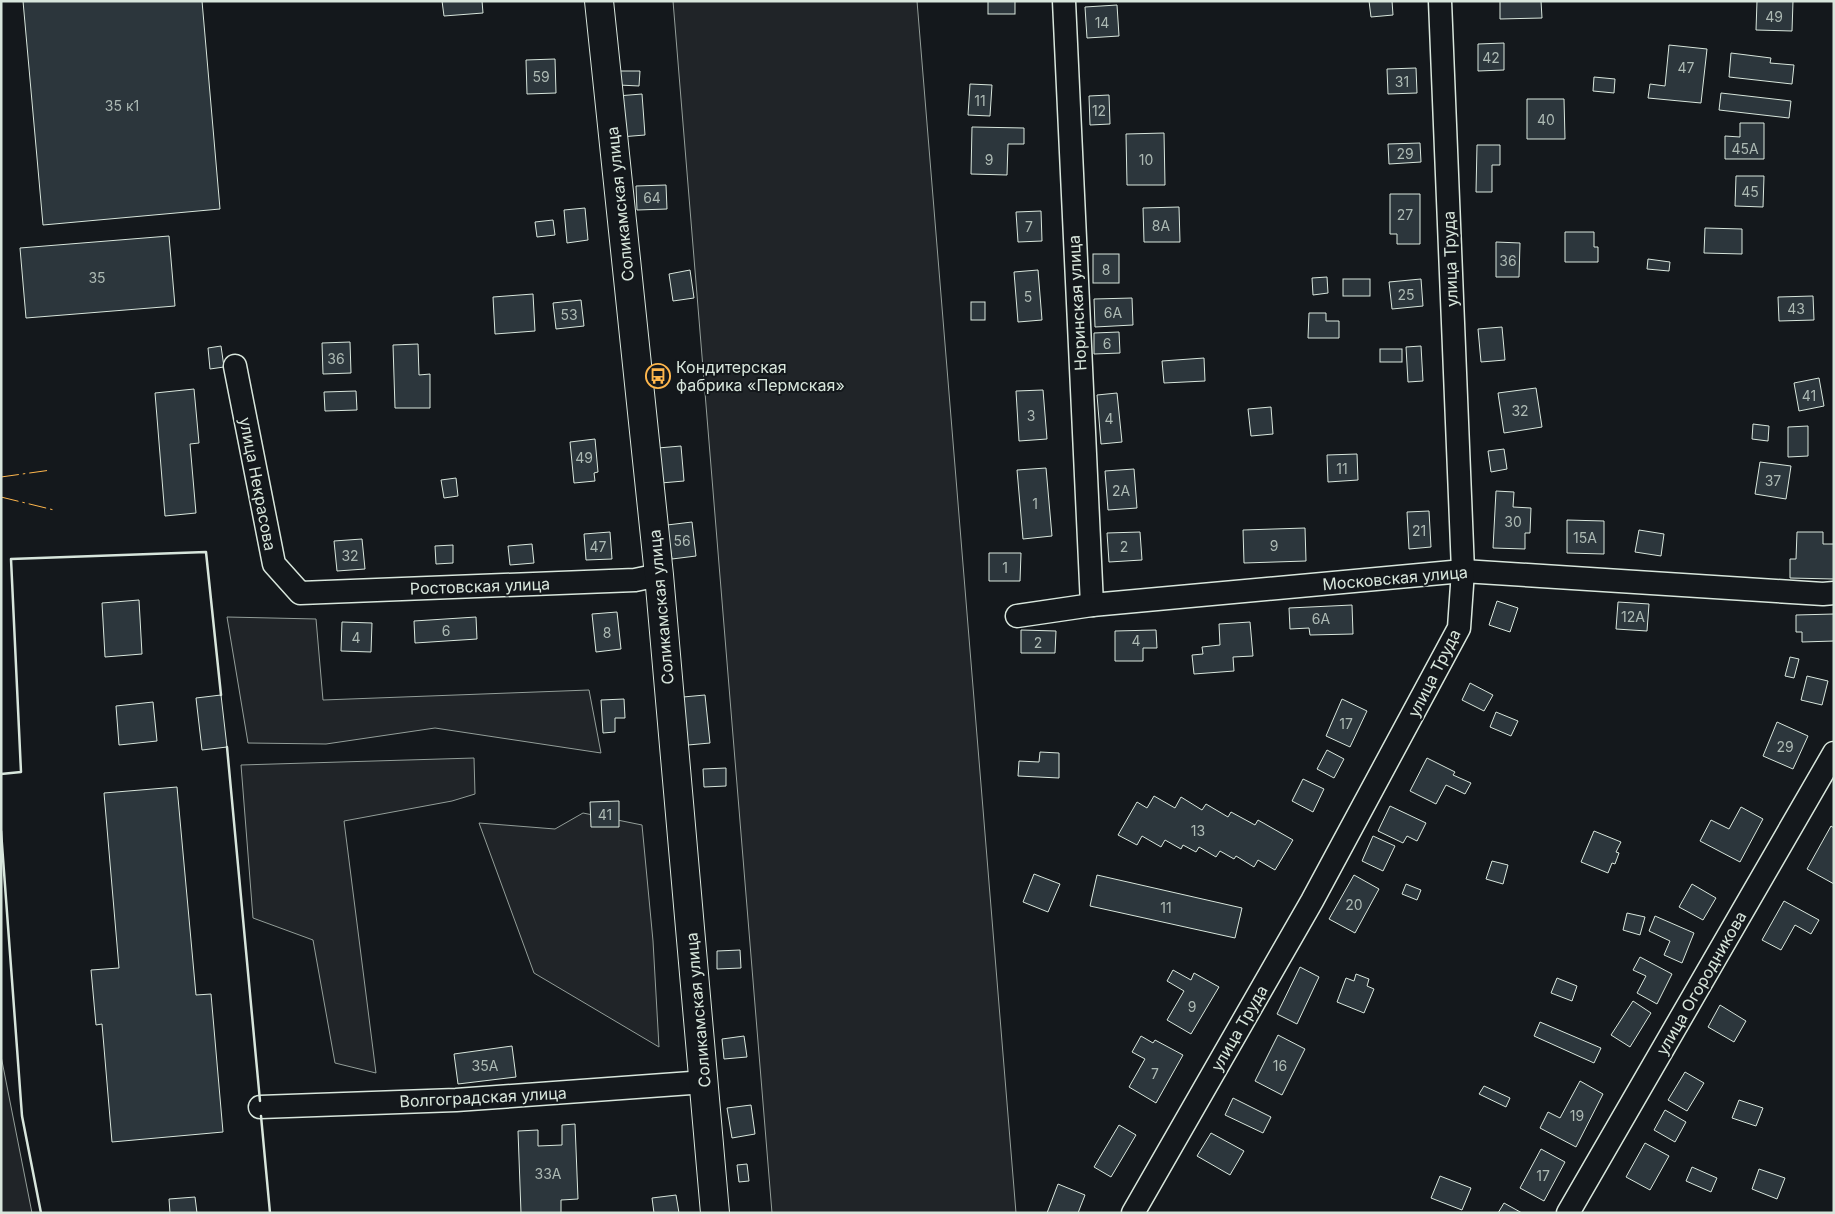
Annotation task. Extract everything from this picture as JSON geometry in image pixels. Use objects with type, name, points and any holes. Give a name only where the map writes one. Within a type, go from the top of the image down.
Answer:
[{"type":"main road","name":"Соликамская улица","points":[[599,1],[658,575],[715,1213]]},
{"type":"street","name":"Норинская улица","points":[[1064,1],[1092,605]]},
{"type":"street","name":"улица Труда","points":[[1133,1213],[1307,909],[1459,628],[1463,571],[1440,1]]},
{"type":"street","name":"улица Некрасова","points":[[235,366],[274,564],[300,593]]},
{"type":"street","name":"Московская улица","points":[[1017,616],[1092,605],[1463,571],[1834,593]]},
{"type":"street","name":"Ростовская улица","points":[[300,593],[635,580],[658,575]]},
{"type":"street","name":"улица Огородникова","points":[[1568,1213],[1834,753]]},
{"type":"street","name":"Волгоградская улица","points":[[260,1108],[456,1100],[704,1082]]},
{"type":"shaded area","points":[[673,1],[917,1],[1016,1213],[772,1213]]},
{"type":"shaded area","points":[[227,617],[316,619],[323,700],[589,690],[601,753],[435,728],[326,744],[248,743]]},
{"type":"shaded area","points":[[474,758],[475,794],[452,801],[344,821],[376,1073],[335,1063],[313,940],[253,918],[241,765]]},
{"type":"shaded area","points":[[583,813],[642,825],[653,941],[659,1047],[534,973],[479,823],[555,829]]},
{"type":"shaded area","points":[[1,1056],[32,1213],[1,1213]]},
{"type":"building","points":[[23,1],[202,1],[220,209],[43,225]]},
{"type":"building","points":[[442,1],[482,1],[483,13],[444,16]]},
{"type":"building","points":[[988,1],[1015,1],[1015,14],[988,14]]},
{"type":"building","points":[[1369,1],[1392,1],[1393,15],[1371,17]]},
{"type":"building","points":[[1500,1],[1541,1],[1542,18],[1500,19]]},
{"type":"building","points":[[1757,1],[1793,1],[1792,31],[1756,30]]},
{"type":"building","points":[[1117,5],[1119,36],[1087,38],[1085,7]]},
{"type":"building","points":[[1504,43],[1504,70],[1478,71],[1478,44]]},
{"type":"building","points":[[1669,45],[1707,49],[1701,103],[1648,98],[1650,84],[1665,86]]},
{"type":"building","points":[[1731,53],[1771,58],[1770,63],[1794,65],[1792,84],[1729,77]]},
{"type":"building","points":[[555,59],[556,93],[527,94],[526,60]]},
{"type":"building","points":[[1416,68],[1417,93],[1388,94],[1387,69]]},
{"type":"building","points":[[619,71],[640,71],[639,86],[619,85]]},
{"type":"building","points":[[1594,77],[1615,79],[1614,93],[1593,91]]},
{"type":"building","points":[[970,84],[992,85],[990,116],[968,115]]},
{"type":"building","points":[[1721,93],[1791,101],[1789,118],[1719,110]]},
{"type":"building","points":[[642,94],[645,135],[620,137],[617,96]]},
{"type":"building","points":[[1109,95],[1110,124],[1090,125],[1089,96]]},
{"type":"building","points":[[1527,99],[1564,99],[1565,139],[1527,139]]},
{"type":"building","points":[[1740,123],[1764,123],[1764,159],[1725,159],[1725,136],[1740,137]]},
{"type":"building","points":[[972,127],[1024,128],[1024,144],[1008,144],[1007,175],[971,174]]},
{"type":"building","points":[[1164,133],[1165,185],[1127,185],[1126,134]]},
{"type":"building","points":[[1420,143],[1421,162],[1389,164],[1388,144]]},
{"type":"building","points":[[1477,145],[1500,145],[1500,165],[1492,165],[1492,192],[1476,192]]},
{"type":"building","points":[[1736,176],[1764,176],[1763,207],[1735,206]]},
{"type":"building","points":[[666,185],[667,209],[637,210],[636,186]]},
{"type":"building","points":[[1390,194],[1420,194],[1420,244],[1397,244],[1397,234],[1390,234]]},
{"type":"building","points":[[1179,207],[1180,242],[1144,242],[1143,208]]},
{"type":"building","points":[[585,208],[588,240],[567,243],[564,210]]},
{"type":"building","points":[[1041,211],[1042,241],[1018,242],[1016,212]]},
{"type":"building","points":[[553,220],[555,235],[537,237],[535,222]]},
{"type":"building","points":[[1705,228],[1742,229],[1742,254],[1704,253]]},
{"type":"building","points":[[1565,232],[1594,232],[1594,247],[1598,247],[1598,262],[1565,262]]},
{"type":"building","points":[[169,236],[175,306],[26,318],[20,248]]},
{"type":"building","points":[[1496,242],[1520,243],[1519,277],[1496,277]]},
{"type":"building","points":[[1093,254],[1119,254],[1119,283],[1093,283]]},
{"type":"building","points":[[1648,259],[1670,262],[1669,271],[1647,269]]},
{"type":"building","points":[[690,270],[694,298],[673,301],[669,274]]},
{"type":"building","points":[[1038,270],[1042,320],[1018,322],[1014,272]]},
{"type":"building","points":[[1327,277],[1328,293],[1313,295],[1312,278]]},
{"type":"building","points":[[1343,279],[1370,279],[1370,296],[1343,296]]},
{"type":"building","points":[[1421,279],[1423,306],[1392,309],[1389,282]]},
{"type":"building","points":[[533,294],[535,331],[495,334],[493,297]]},
{"type":"building","points":[[1813,296],[1814,320],[1779,321],[1778,297]]},
{"type":"building","points":[[1132,298],[1133,325],[1095,327],[1094,299]]},
{"type":"building","points":[[581,300],[584,326],[556,329],[553,303]]},
{"type":"building","points":[[971,302],[985,302],[985,320],[971,320]]},
{"type":"building","points":[[1309,313],[1326,313],[1326,321],[1339,321],[1339,338],[1308,338]]},
{"type":"building","points":[[1502,327],[1505,360],[1481,362],[1478,329]]},
{"type":"building","points":[[1119,332],[1120,353],[1094,354],[1094,333]]},
{"type":"building","points":[[350,342],[351,373],[323,374],[322,343]]},
{"type":"building","points":[[418,344],[419,375],[430,374],[430,408],[395,408],[393,345]]},
{"type":"building","points":[[221,346],[224,367],[210,369],[208,348]]},
{"type":"building","points":[[1421,346],[1423,381],[1408,382],[1406,347]]},
{"type":"building","points":[[1380,349],[1402,349],[1402,362],[1380,362]]},
{"type":"building","points":[[1204,358],[1205,381],[1164,383],[1162,361]]},
{"type":"building","points":[[1819,378],[1824,406],[1799,411],[1794,383]]},
{"type":"building","points":[[1536,388],[1542,427],[1504,433],[1498,393]]},
{"type":"building","points":[[194,389],[199,443],[190,444],[196,513],[165,516],[155,393]]},
{"type":"building","points":[[1043,390],[1047,439],[1019,441],[1016,391]]},
{"type":"building","points":[[356,391],[357,410],[325,411],[324,392]]},
{"type":"building","points":[[1117,393],[1122,442],[1101,444],[1097,395]]},
{"type":"building","points":[[1271,407],[1273,434],[1251,436],[1248,409]]},
{"type":"building","points":[[1753,424],[1769,426],[1768,441],[1752,439]]},
{"type":"building","points":[[1808,426],[1808,456],[1788,457],[1788,427]]},
{"type":"building","points":[[595,439],[598,472],[594,473],[595,481],[574,483],[570,442]]},
{"type":"building","points":[[681,446],[684,481],[661,483],[658,448]]},
{"type":"building","points":[[1504,449],[1507,469],[1491,472],[1488,451]]},
{"type":"building","points":[[1357,454],[1358,480],[1328,482],[1327,455]]},
{"type":"building","points":[[1760,462],[1791,466],[1786,499],[1755,494]]},
{"type":"building","points":[[1046,468],[1052,536],[1023,539],[1017,470]]},
{"type":"building","points":[[1134,469],[1137,508],[1108,510],[1105,471]]},
{"type":"building","points":[[456,478],[458,496],[444,498],[441,480]]},
{"type":"building","points":[[1496,491],[1514,492],[1513,507],[1531,508],[1530,533],[1525,533],[1525,549],[1493,548]]},
{"type":"building","points":[[1429,511],[1431,547],[1409,549],[1407,512]]},
{"type":"building","points":[[1567,520],[1604,521],[1604,554],[1567,553]]},
{"type":"building","points":[[692,522],[696,556],[672,559],[667,525]]},
{"type":"building","points":[[1305,528],[1306,561],[1244,563],[1243,530]]},
{"type":"building","points":[[1639,530],[1664,534],[1661,556],[1635,552]]},
{"type":"building","points":[[610,532],[612,559],[586,560],[584,534]]},
{"type":"building","points":[[1140,532],[1142,560],[1109,562],[1107,533]]},
{"type":"building","points":[[1797,532],[1823,532],[1823,544],[1834,544],[1834,579],[1790,578],[1790,559],[1796,559]]},
{"type":"building","points":[[362,539],[365,569],[337,571],[334,541]]},
{"type":"building","points":[[532,544],[534,563],[510,565],[508,546]]},
{"type":"building","points":[[453,545],[453,563],[436,564],[435,546]]},
{"type":"building","points":[[989,553],[1021,553],[1020,581],[989,581]]},
{"type":"building","points":[[139,600],[142,654],[105,657],[102,603]]},
{"type":"building","points":[[1497,601],[1518,608],[1510,632],[1489,625]]},
{"type":"building","points":[[1618,602],[1649,604],[1647,631],[1616,629]]},
{"type":"building","points":[[1352,605],[1353,634],[1310,635],[1309,628],[1290,629],[1289,608]]},
{"type":"building","points":[[617,612],[621,649],[596,652],[592,614]]},
{"type":"building","points":[[1834,614],[1834,641],[1802,642],[1802,632],[1796,632],[1796,615]]},
{"type":"building","points":[[476,617],[477,639],[415,643],[414,621]]},
{"type":"building","points":[[342,622],[372,623],[371,652],[341,651]]},
{"type":"building","points":[[1250,622],[1253,656],[1233,657],[1234,671],[1194,674],[1192,655],[1203,654],[1202,647],[1220,645],[1219,624]]},
{"type":"building","points":[[1021,630],[1056,631],[1055,653],[1021,653]]},
{"type":"building","points":[[1156,630],[1157,648],[1143,648],[1143,661],[1115,661],[1115,631]]},
{"type":"building","points":[[1790,657],[1799,659],[1794,678],[1785,676]]},
{"type":"building","points":[[1807,676],[1828,681],[1822,705],[1801,700]]},
{"type":"building","points":[[1470,683],[1493,695],[1484,711],[1462,700]]},
{"type":"building","points":[[221,695],[227,747],[202,750],[196,698]]},
{"type":"building","points":[[705,695],[710,743],[688,745],[683,697]]},
{"type":"building","points":[[624,699],[625,718],[615,718],[615,732],[603,733],[601,700]]},
{"type":"building","points":[[1342,699],[1367,711],[1350,747],[1326,736]]},
{"type":"building","points":[[153,702],[157,741],[119,745],[116,706]]},
{"type":"building","points":[[1496,712],[1518,721],[1511,736],[1490,727]]},
{"type":"building","points":[[1777,722],[1808,736],[1793,769],[1763,756]]},
{"type":"building","points":[[1327,750],[1344,759],[1334,778],[1317,769]]},
{"type":"building","points":[[1040,752],[1059,753],[1059,778],[1018,776],[1019,761],[1039,762]]},
{"type":"building","points":[[1427,758],[1455,772],[1453,775],[1471,783],[1465,794],[1446,785],[1436,804],[1410,791]]},
{"type":"building","points":[[726,768],[726,786],[704,787],[703,769]]},
{"type":"building","points":[[1303,779],[1324,789],[1313,812],[1292,801]]},
{"type":"building","points":[[177,787],[196,995],[211,994],[223,1132],[112,1142],[102,1024],[96,1025],[91,970],[119,968],[104,793]]},
{"type":"building","points":[[1154,796],[1175,808],[1181,797],[1202,810],[1206,804],[1228,817],[1231,812],[1255,825],[1258,820],[1293,840],[1275,870],[1258,860],[1254,867],[1236,856],[1234,859],[1220,851],[1216,857],[1199,847],[1196,852],[1183,845],[1181,849],[1165,840],[1161,847],[1142,836],[1137,845],[1118,835],[1137,802],[1147,808]]},
{"type":"building","points":[[619,801],[619,827],[591,827],[590,802]]},
{"type":"building","points":[[1390,806],[1426,823],[1417,841],[1407,836],[1403,843],[1378,831]]},
{"type":"building","points":[[1741,807],[1763,819],[1740,862],[1700,841],[1711,820],[1729,829]]},
{"type":"building","points":[[1831,826],[1834,828],[1834,884],[1807,869]]},
{"type":"building","points":[[1594,831],[1621,842],[1616,852],[1619,853],[1615,864],[1612,863],[1608,873],[1581,862]]},
{"type":"building","points":[[1373,836],[1395,846],[1383,871],[1362,861]]},
{"type":"building","points":[[1492,861],[1508,865],[1503,884],[1486,879]]},
{"type":"building","points":[[1034,874],[1060,884],[1048,912],[1023,902]]},
{"type":"building","points":[[1097,875],[1242,908],[1235,938],[1090,906]]},
{"type":"building","points":[[1354,875],[1379,889],[1355,933],[1329,919]]},
{"type":"building","points":[[1406,884],[1421,890],[1417,900],[1402,894]]},
{"type":"building","points":[[1692,884],[1716,898],[1703,920],[1679,907]]},
{"type":"building","points":[[1784,901],[1819,920],[1811,934],[1795,925],[1781,950],[1762,940]]},
{"type":"building","points":[[1627,913],[1645,917],[1640,935],[1623,930]]},
{"type":"building","points":[[1655,916],[1694,933],[1682,963],[1664,955],[1670,941],[1649,931]]},
{"type":"building","points":[[740,950],[741,968],[717,969],[717,951]]},
{"type":"building","points":[[1640,957],[1672,974],[1657,1004],[1637,993],[1646,976],[1633,970]]},
{"type":"building","points":[[1300,967],[1319,977],[1297,1024],[1277,1014]]},
{"type":"building","points":[[1173,970],[1191,980],[1194,973],[1219,987],[1191,1034],[1167,1020],[1184,991],[1167,981]]},
{"type":"building","points":[[1356,974],[1369,979],[1367,986],[1374,989],[1364,1013],[1337,1002],[1346,978],[1354,981]]},
{"type":"building","points":[[1557,978],[1577,986],[1572,1001],[1551,993]]},
{"type":"building","points":[[1633,1001],[1651,1013],[1630,1047],[1611,1035]]},
{"type":"building","points":[[1720,1005],[1746,1021],[1734,1042],[1708,1027]]},
{"type":"building","points":[[1540,1022],[1601,1048],[1594,1063],[1534,1036]]},
{"type":"building","points":[[1278,1035],[1305,1049],[1282,1095],[1255,1081]]},
{"type":"building","points":[[744,1036],[747,1057],[724,1059],[722,1039]]},
{"type":"building","points":[[1141,1036],[1153,1043],[1155,1040],[1183,1055],[1156,1103],[1129,1087],[1145,1059],[1132,1052]]},
{"type":"building","points":[[512,1046],[516,1077],[458,1084],[454,1054]]},
{"type":"building","points":[[1685,1072],[1704,1083],[1687,1111],[1668,1100]]},
{"type":"building","points":[[1580,1081],[1603,1094],[1576,1147],[1540,1128],[1548,1112],[1560,1118]]},
{"type":"building","points":[[1484,1086],[1510,1098],[1506,1107],[1479,1094]]},
{"type":"building","points":[[1233,1098],[1271,1117],[1263,1133],[1225,1115]]},
{"type":"building","points":[[1739,1100],[1763,1108],[1756,1126],[1732,1118]]},
{"type":"building","points":[[751,1105],[755,1134],[732,1138],[727,1108]]},
{"type":"building","points":[[1665,1110],[1686,1122],[1675,1142],[1654,1130]]},
{"type":"building","points":[[575,1124],[578,1199],[561,1200],[561,1213],[521,1213],[518,1131],[538,1130],[538,1146],[562,1145],[562,1125]]},
{"type":"building","points":[[1119,1125],[1136,1135],[1111,1177],[1094,1167]]},
{"type":"building","points":[[1211,1133],[1244,1151],[1230,1175],[1197,1156]]},
{"type":"building","points":[[1645,1143],[1669,1156],[1650,1190],[1626,1177]]},
{"type":"building","points":[[1541,1149],[1565,1162],[1544,1201],[1520,1188]]},
{"type":"building","points":[[747,1164],[749,1181],[739,1182],[737,1165]]},
{"type":"building","points":[[1692,1167],[1717,1178],[1711,1192],[1686,1181]]},
{"type":"building","points":[[1759,1169],[1785,1178],[1777,1199],[1752,1189]]},
{"type":"building","points":[[1440,1176],[1471,1188],[1462,1210],[1431,1198]]},
{"type":"building","points":[[1058,1184],[1085,1195],[1078,1213],[1047,1213]]},
{"type":"building","points":[[676,1195],[679,1213],[654,1213],[652,1198]]},
{"type":"building","points":[[195,1197],[197,1213],[170,1213],[169,1199]]},
{"type":"building","points":[[1504,1203],[1522,1213],[1498,1213]]},
{"type":"wall","points":[[1,774],[21,772],[11,559],[206,552],[221,695]]},
{"type":"wall","points":[[227,747],[260,1101]]},
{"type":"wall","points":[[1,831],[22,1116],[41,1213]]},
{"type":"wall","points":[[261,1116],[270,1213]]},
{"type":"power","points":[[1,477],[51,470]]},
{"type":"power","points":[[1,497],[54,510]]},
{"type":"place","name":"Кондитерская фабрика «Пермская»","points":[[658,376]]}]
